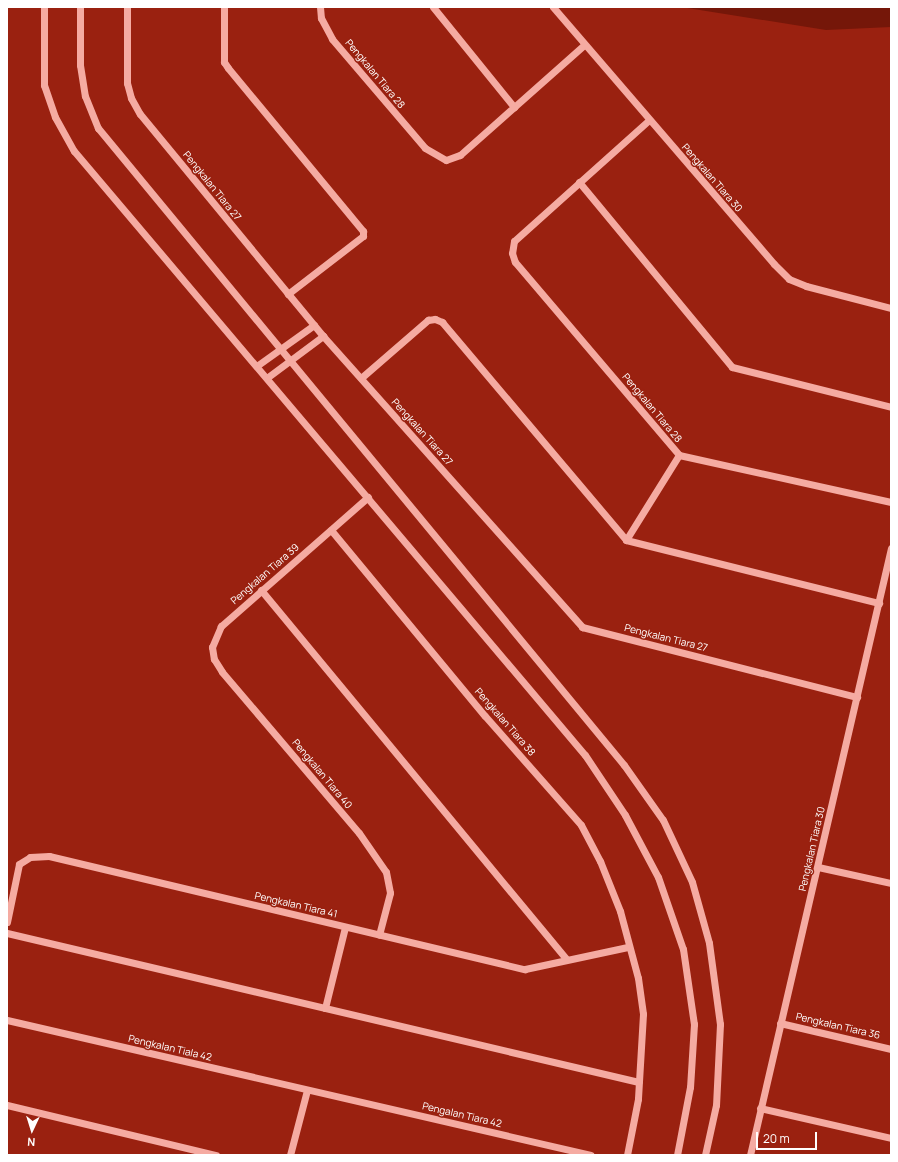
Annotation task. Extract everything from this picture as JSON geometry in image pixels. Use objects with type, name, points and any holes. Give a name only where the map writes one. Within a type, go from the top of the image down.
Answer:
[{"type":"street","points":[[44,7],[44,85],[55,117],[74,151],[268,377],[585,756],[625,815],[658,877],[683,948],[694,1024],[690,1087],[676,1155]]},
{"type":"street","points":[[80,7],[80,65],[85,96],[98,128],[624,765],[663,820],[692,882],[709,943],[720,1024],[716,1105],[705,1155]]},
{"type":"street","name":"Pengkalan Tiara 27","points":[[127,7],[128,83],[131,98],[140,114],[323,336],[582,627],[857,697]]},
{"type":"street","points":[[224,7],[224,62],[362,231],[362,236],[288,294]]},
{"type":"street","name":"Pengkalan Tiara 28","points":[[320,7],[320,18],[332,39],[425,148],[446,160],[460,155],[584,45]]},
{"type":"street","points":[[433,7],[514,107]]},
{"type":"street","name":"Pengkalan Tiara 30","points":[[553,7],[649,120],[774,264],[789,279],[806,286],[891,308]]},
{"type":"street","points":[[649,120],[579,182],[732,367],[891,407]]},
{"type":"street","name":"Pengkalan Tiara 28","points":[[579,182],[514,241],[512,252],[516,262],[679,455],[891,502]]},
{"type":"street","points":[[361,378],[428,320],[436,319],[442,322],[626,540],[880,603]]},
{"type":"street","points":[[258,366],[314,325]]},
{"type":"street","points":[[268,377],[323,336]]},
{"type":"street","points":[[626,540],[679,455]]},
{"type":"street","name":"Pengkalan Tiara 39","points":[[215,636],[221,626],[368,497]]},
{"type":"street","name":"Pengkalan Tiara 38","points":[[331,530],[485,716],[581,825],[600,861],[620,911],[628,947],[638,978],[643,1014],[639,1082],[627,1155]]},
{"type":"street","name":"Pengkalan Tiara 30","points":[[750,1155],[880,603],[891,548]]},
{"type":"street","points":[[261,590],[566,959]]},
{"type":"street","name":"Pengkalan Tiara 40","points":[[215,636],[212,647],[214,659],[222,672],[359,833],[386,872],[390,893],[379,935]]},
{"type":"street","name":"Pengkalan Tiara 41","points":[[7,922],[19,864],[30,857],[49,856],[525,969],[566,959],[628,947]]},
{"type":"street","points":[[818,867],[891,883]]},
{"type":"street","points":[[325,1008],[345,927]]},
{"type":"street","points":[[7,933],[639,1082]]},
{"type":"street","name":"Pengkalan Tiala 42","points":[[7,1020],[328,1095]]},
{"type":"street","name":"Pengkalan Tiara 36","points":[[780,1023],[891,1049]]},
{"type":"street","points":[[290,1155],[307,1090]]},
{"type":"street","name":"Pengalan Tiara 42","points":[[328,1095],[591,1155]]},
{"type":"street","points":[[7,1105],[216,1155]]},
{"type":"street","points":[[760,1108],[891,1138]]},
{"type":"shaded area","points":[[681,7],[891,7],[891,27],[826,30]]}]
